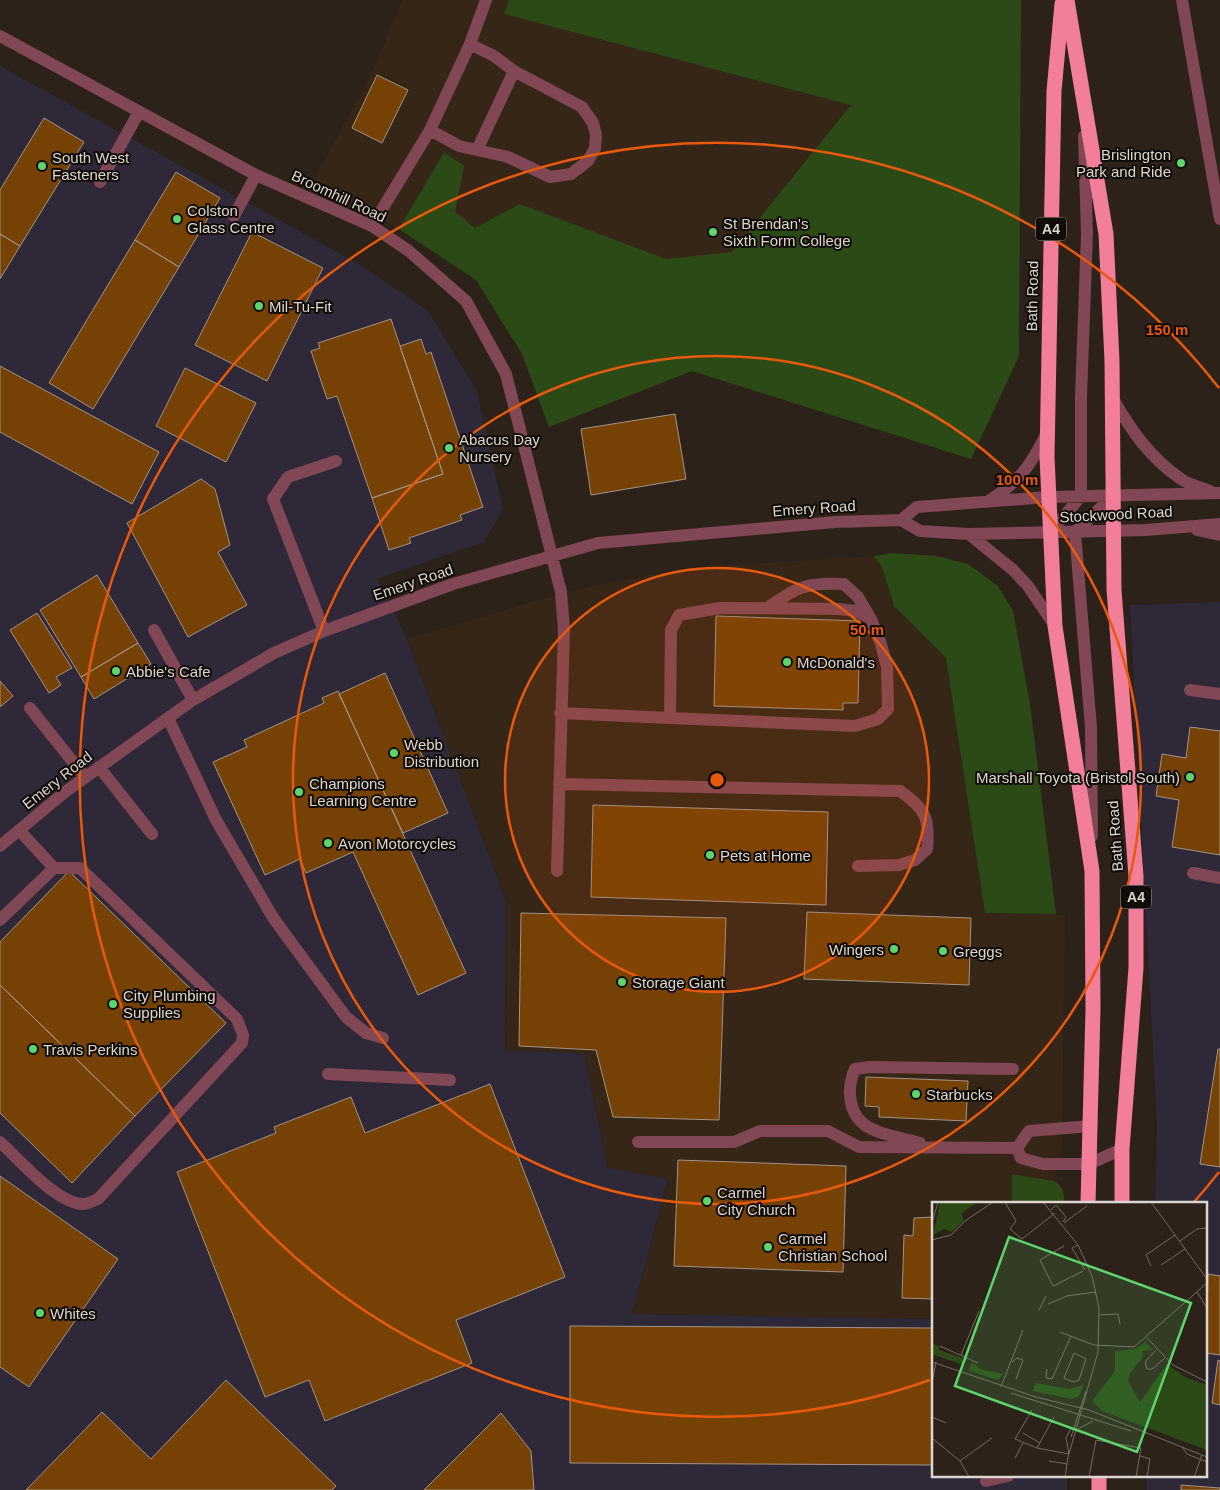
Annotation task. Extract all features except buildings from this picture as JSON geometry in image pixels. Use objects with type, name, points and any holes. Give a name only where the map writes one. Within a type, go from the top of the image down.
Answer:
[{"type":"highway","name":"Bath Road","points":[[1062,0],[1054,91],[1046,435],[1049,534],[1055,626],[1092,871],[1092,1126],[1088,1202]]},
{"type":"highway","name":"Bath Road","points":[[1066,0],[1106,234],[1112,361],[1115,600],[1136,876],[1136,968],[1122,1149],[1122,1202]]},
{"type":"street","points":[[372,226],[430,130],[470,44],[486,0]]},
{"type":"street","points":[[1182,0],[1220,219]]},
{"type":"street","name":"Broomhill Road","points":[[0,36],[256,176],[372,226],[409,251],[466,301],[506,374],[561,592],[564,630],[560,713],[558,871]]},
{"type":"street","points":[[430,130],[459,146],[508,157],[550,177],[561,177],[571,174],[588,161],[595,148],[596,135],[594,123],[582,107],[514,71],[494,56],[470,44]]},
{"type":"street","points":[[477,150],[514,71]]},
{"type":"street","name":"Bath Road","points":[[1081,496],[1081,397],[1087,234],[1083,101]]},
{"type":"street","points":[[100,182],[139,112]]},
{"type":"street","points":[[234,216],[256,176]]},
{"type":"street","name":"Stockwood Road","points":[[1112,397],[1131,431],[1153,456],[1182,480],[1218,493]]},
{"type":"street","points":[[987,502],[1017,481],[1029,468],[1046,435]]},
{"type":"street","points":[[324,630],[273,499],[288,476],[336,461]]},
{"type":"street","name":"Stockwood Road","points":[[1081,496],[1218,493]]},
{"type":"street","points":[[1049,534],[1081,496]]},
{"type":"street","name":"Emery Road","points":[[900,520],[917,508],[1081,496]]},
{"type":"street","points":[[1075,532],[1113,496]]},
{"type":"street","name":"Emery Road","points":[[0,846],[85,777],[193,700],[274,653],[324,630],[453,584],[607,542],[835,522],[900,520],[920,531],[969,534],[1049,534]]},
{"type":"street","name":"Stockwood Road","points":[[1049,534],[1220,524]]},
{"type":"street","name":"Stockwood Road","points":[[1184,527],[1220,535]]},
{"type":"street","name":"Bath Road","points":[[1075,532],[1091,728],[1092,871]]},
{"type":"street","points":[[969,534],[1023,581],[1055,626]]},
{"type":"street","points":[[560,713],[855,726],[878,719],[888,709],[889,691],[883,652],[871,619],[858,598],[844,584],[823,583],[794,589],[767,608]]},
{"type":"street","points":[[670,718],[671,630],[680,615],[720,608],[767,608],[856,611],[871,619]]},
{"type":"street","points":[[154,630],[193,700]]},
{"type":"street","points":[[1190,690],[1220,694]]},
{"type":"street","points":[[30,708],[85,777]]},
{"type":"street","points":[[168,718],[216,820],[274,918],[346,1018],[366,1033],[383,1038]]},
{"type":"street","points":[[99,767],[152,834]]},
{"type":"street","points":[[559,784],[900,792],[918,804],[929,825],[927,848],[915,860],[899,865],[858,866]]},
{"type":"street","points":[[19,830],[54,868]]},
{"type":"street","points":[[0,920],[54,868],[80,868],[237,1019],[243,1035],[242,1043],[98,1199],[86,1204],[73,1202],[58,1194],[0,1142]]},
{"type":"street","points":[[1192,873],[1220,878]]},
{"type":"street","points":[[934,1147],[869,1128],[855,1116],[850,1100],[850,1080],[855,1069],[870,1067],[1014,1069]]},
{"type":"street","points":[[328,1074],[450,1080]]},
{"type":"street","points":[[1017,1148],[1029,1131],[1092,1126]]},
{"type":"street","points":[[638,1142],[734,1142],[760,1131],[828,1131],[860,1147],[1017,1148]]},
{"type":"street","points":[[1017,1148],[1021,1158],[1043,1164],[1089,1164],[1122,1149]]},
{"type":"street","points":[[986,1482],[1001,1478]]},
{"type":"shaded area","name":"St Brendan's Sixth Form College","points":[[402,0],[1021,0],[1019,356],[971,459],[692,371],[549,427],[522,354],[476,280],[413,236],[313,182],[376,64]]},
{"type":"shaded area","points":[[0,66],[359,264],[428,311],[477,391],[503,509],[484,542],[377,579],[407,639],[506,900],[505,1051],[584,1053],[608,1168],[668,1179],[632,1314],[932,1319],[932,1478],[1067,1478],[1067,1490],[0,1490]]},
{"type":"shaded area","points":[[874,556],[882,567],[894,607],[946,658],[985,913],[1065,915],[1062,1146],[1054,1181],[1012,1174],[1012,1202],[932,1202],[932,1319],[632,1314],[668,1180],[608,1168],[584,1053],[505,1051],[506,900],[407,639],[535,601],[597,585],[689,568]]},
{"type":"shaded area","points":[[1220,602],[1220,1490],[1147,1490],[1147,1478],[1208,1478],[1208,1202],[1155,1202],[1157,1126],[1130,605]]},
{"type":"green space","name":"St Brendan's Sixth Form College","points":[[509,0],[1021,0],[1019,356],[971,459],[692,371],[549,427],[522,354],[476,280],[399,229],[444,152],[464,166],[455,212],[475,228],[520,204],[666,259],[732,252],[851,105],[504,14]]},
{"type":"green space","points":[[892,553],[936,556],[968,564],[998,586],[1013,611],[1030,704],[1056,914],[985,913],[946,658],[894,606],[882,567],[874,556]]},
{"type":"green space","points":[[1012,1174],[1054,1181],[1060,1185],[1064,1197],[1064,1202],[1012,1202]]},
{"type":"place","name":"Brislington Park and Ride","points":[[1181,163]]},
{"type":"place","name":"South West Fasteners","points":[[42,166]]},
{"type":"place","name":"Colston Glass Centre","points":[[177,219]]},
{"type":"place","name":"St Brendan's Sixth Form College","points":[[713,232]]},
{"type":"place","name":"Mil-Tu-Fit","points":[[259,306]]},
{"type":"place","name":"Abacus Day Nursery","points":[[449,448]]},
{"type":"place","name":"McDonald's","points":[[787,662]]},
{"type":"place","name":"Abbie's Cafe","points":[[116,671]]},
{"type":"place","name":"Webb Distribution","points":[[394,753]]},
{"type":"place","name":"Marshall Toyota (Bristol South)","points":[[1190,777]]},
{"type":"place","name":"Champions Learning Centre","points":[[299,792]]},
{"type":"place","name":"Avon Motorcycles","points":[[328,843]]},
{"type":"place","name":"Pets at Home","points":[[710,855]]},
{"type":"place","name":"Wingers","points":[[894,949]]},
{"type":"place","name":"Greggs","points":[[943,951]]},
{"type":"place","name":"Storage Giant","points":[[622,982]]},
{"type":"place","name":"City Plumbing Supplies","points":[[113,1004]]},
{"type":"place","name":"Travis Perkins","points":[[33,1049]]},
{"type":"place","name":"Starbucks","points":[[916,1094]]},
{"type":"place","name":"Carmel City Church","points":[[707,1201]]},
{"type":"place","name":"Carmel Christian School","points":[[768,1247]]},
{"type":"place","name":"Whites","points":[[40,1313]]}]
